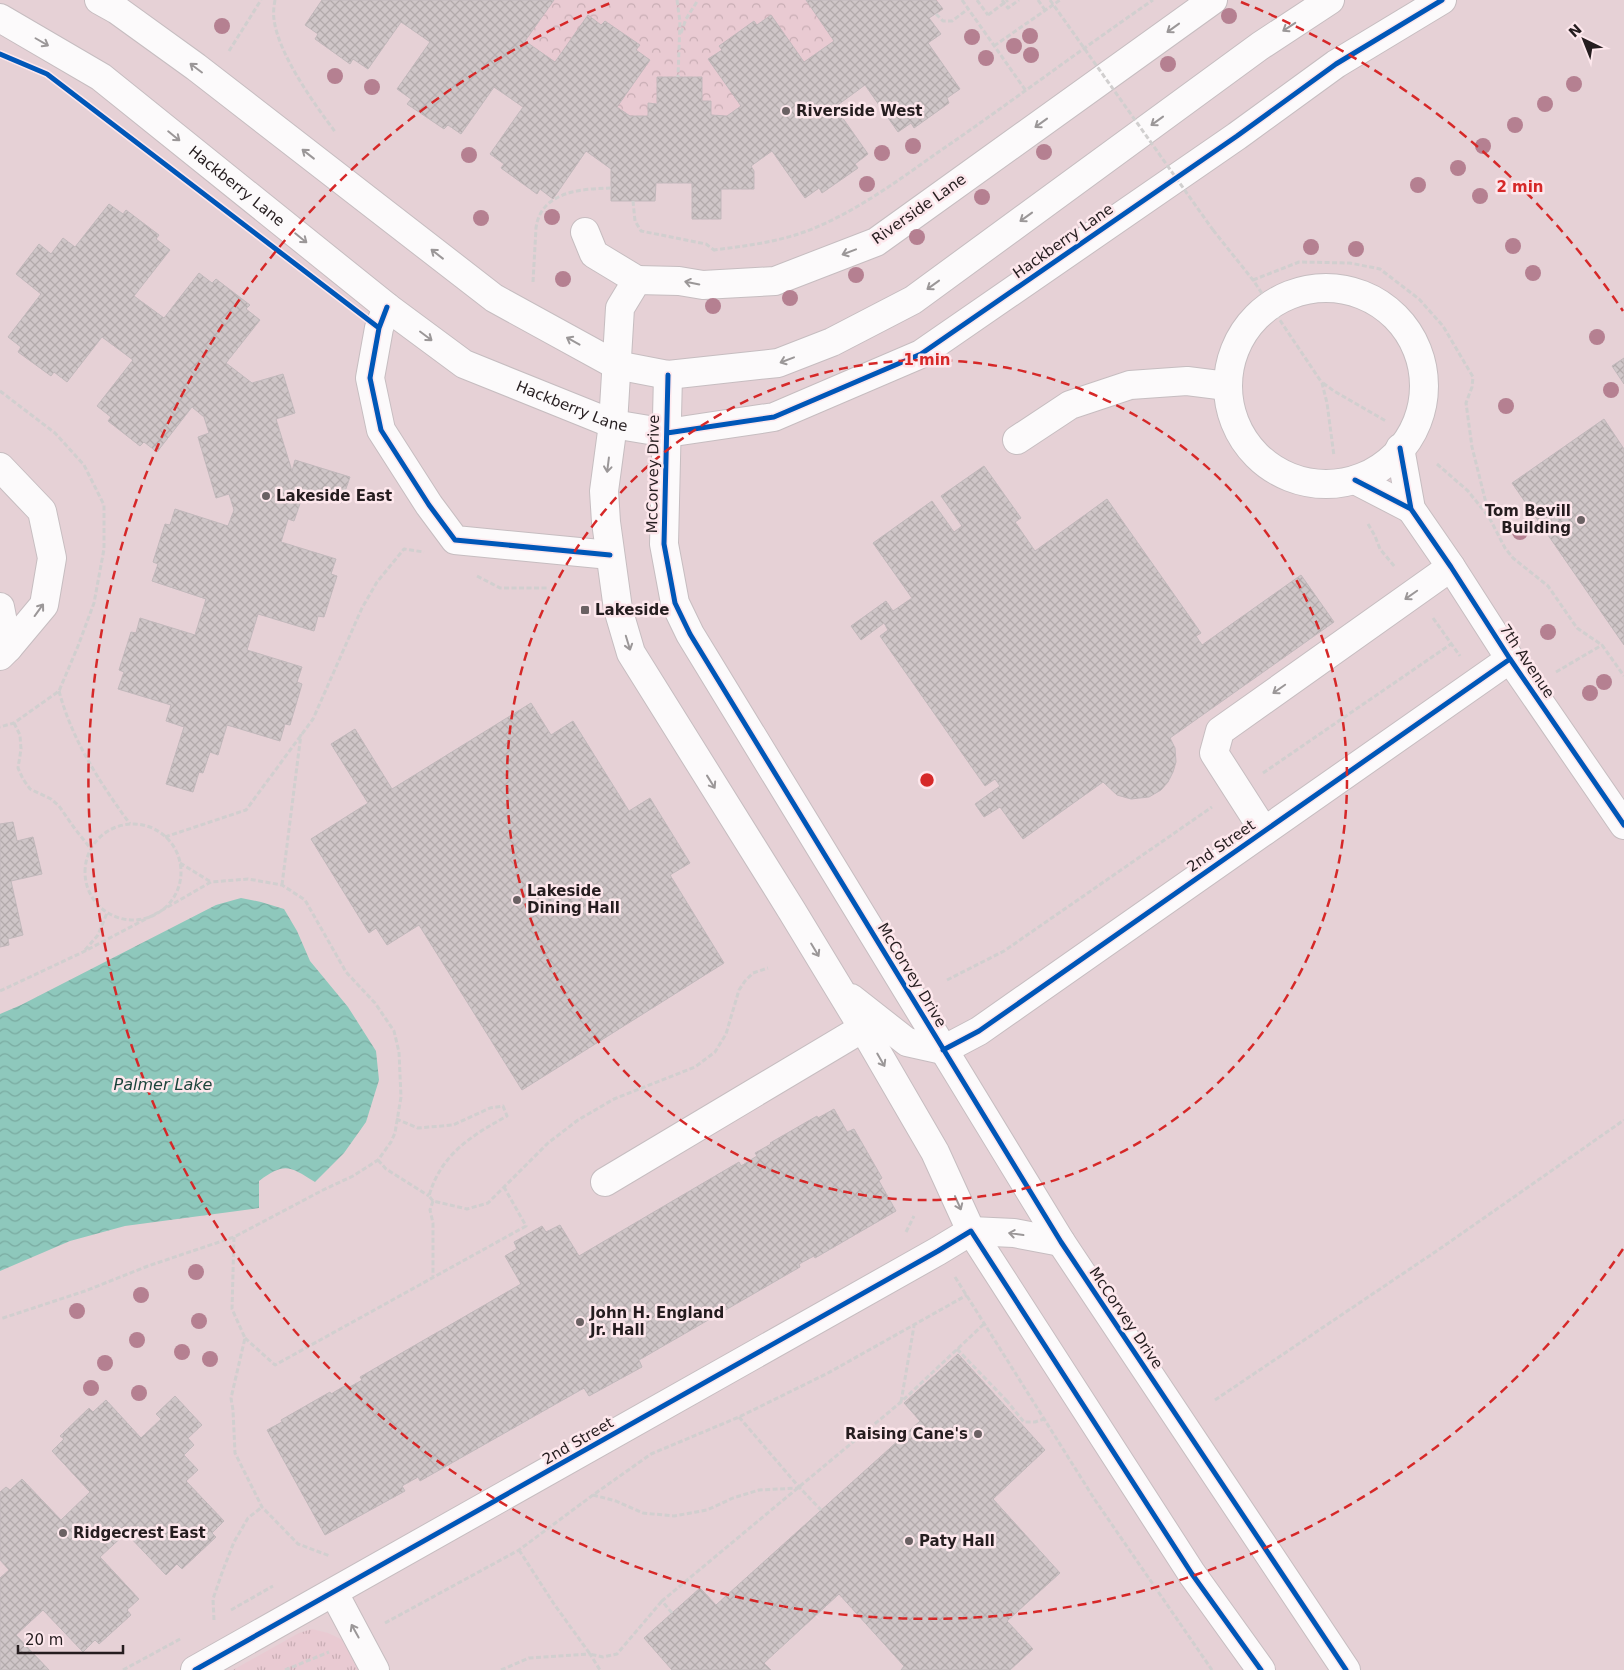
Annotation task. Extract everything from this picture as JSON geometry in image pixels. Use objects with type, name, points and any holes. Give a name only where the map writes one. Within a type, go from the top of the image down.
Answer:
[{"type":"street","points":[[99,0],[117,10],[196,68],[494,298],[616,364],[668,375],[778,363],[832,342],[913,300],[1260,46],[1330,0]]},
{"type":"street","name":"Riverside Lane","points":[[637,280],[679,281],[703,285],[774,281],[876,242],[1213,0]]},
{"type":"street","name":"Hackberry Lane","points":[[0,18],[101,77],[387,306],[464,364],[613,424],[667,433],[774,417],[921,354],[1237,136],[1336,64],[1442,0]]},
{"type":"street","points":[[585,232],[594,254],[637,280],[620,308],[613,424],[604,491],[610,555],[618,609],[631,653],[839,988],[935,1152],[971,1231],[1192,1574],[1261,1670]]},
{"type":"street","name":"7th Avenue","points":[[1334,288],[1366,296],[1394,315],[1414,342],[1424,374],[1422,408],[1409,439],[1386,464],[1346,481],[1327,484],[1296,480],[1268,466],[1246,445],[1232,417],[1228,386],[1233,355],[1247,327],[1269,306],[1300,291],[1334,288]]},
{"type":"street","points":[[387,306],[379,328],[370,378],[381,430],[429,505],[455,540],[610,555]]},
{"type":"street","name":"McCorvey Drive","points":[[668,375],[664,544],[675,603],[690,634],[1061,1242],[1346,1670]]},
{"type":"street","points":[[1017,440],[1070,404],[1130,385],[1187,381],[1228,386]]},
{"type":"street","name":"7th Avenue","points":[[1400,448],[1411,509],[1510,659],[1624,825]]},
{"type":"street","points":[[0,467],[42,511],[52,558],[44,606],[4,652]]},
{"type":"street","name":"7th Avenue","points":[[1346,481],[1411,509]]},
{"type":"street","points":[[1264,831],[1214,753],[1220,731],[1451,567]]},
{"type":"street","points":[[0,607],[4,652]]},
{"type":"street","name":"2nd Street","points":[[943,1050],[978,1031],[1510,659]]},
{"type":"street","points":[[839,988],[907,1042],[943,1050]]},
{"type":"street","points":[[605,1182],[862,1028]]},
{"type":"street","points":[[971,1231],[1014,1233],[1061,1242]]},
{"type":"street","name":"2nd Street","points":[[195,1670],[971,1231]]},
{"type":"street","points":[[334,1593],[375,1670]]},
{"type":"path","points":[[227,54],[261,0]]},
{"type":"path","points":[[275,0],[274,19],[284,50],[319,110],[340,138]]},
{"type":"path","points":[[677,0],[678,76]]},
{"type":"path","points":[[679,38],[686,19],[698,0]]},
{"type":"path","points":[[962,0],[1026,91]]},
{"type":"path","points":[[977,0],[988,15],[1003,1],[1008,0]]},
{"type":"path","points":[[1003,1],[1008,8],[1020,0]]},
{"type":"path","points":[[1038,0],[1045,10]]},
{"type":"path","points":[[1050,0],[1213,230],[1253,280],[1322,383],[1346,481]]},
{"type":"path","points":[[994,46],[1060,0]]},
{"type":"path","points":[[679,281],[714,250],[766,243],[808,230],[834,218],[882,191],[1153,0]]},
{"type":"path","points":[[936,14],[942,21],[952,21],[968,9]]},
{"type":"path","points":[[633,201],[635,220],[641,231],[706,244],[714,250]]},
{"type":"path","points":[[1253,280],[1299,262],[1350,263],[1380,269],[1419,299],[1442,326],[1472,377],[1472,387],[1466,403],[1472,448],[1484,502],[1490,520],[1505,548],[1513,558],[1548,586],[1577,628],[1602,645],[1624,676]]},
{"type":"path","points":[[165,837],[246,810],[313,719],[362,608],[377,582],[404,549],[428,553]]},
{"type":"path","points":[[476,575],[500,588],[548,588]]},
{"type":"path","points":[[947,980],[1004,951],[1451,644]]},
{"type":"path","points":[[59,691],[66,716],[87,758],[106,791],[130,824]]},
{"type":"path","points":[[14,723],[20,735],[21,749],[18,768],[23,779],[30,789],[59,806],[91,849]]},
{"type":"path","points":[[282,885],[301,734]]},
{"type":"path","points":[[130,824],[143,825],[165,837],[172,844],[180,863],[180,877],[177,890],[170,902],[159,912],[147,918],[133,920],[119,918],[107,913],[96,903],[88,891],[84,877],[85,862],[100,836],[114,828],[130,824]]},
{"type":"path","points":[[180,863],[211,882]]},
{"type":"path","points":[[0,991],[83,952],[211,882],[248,879],[282,885],[305,900],[346,972],[375,1003],[394,1031],[399,1052],[401,1097],[395,1133],[391,1142],[378,1160],[353,1176],[234,1237],[148,1266],[85,1291],[0,1319]]},
{"type":"path","points":[[83,952],[98,935],[107,913]]},
{"type":"path","points":[[378,1160],[386,1169],[429,1196],[433,1201],[467,1209],[488,1203],[548,1142],[578,1120],[614,1099],[695,1067],[715,1052],[726,1034],[739,990],[752,973],[768,968]]},
{"type":"path","points":[[396,1119],[418,1128],[453,1125],[490,1108],[503,1106],[506,1116],[478,1132],[450,1154],[433,1184],[429,1196]]},
{"type":"path","points":[[1214,1400],[1441,1248],[1624,1120]]},
{"type":"path","points":[[234,1237],[232,1310],[245,1338],[275,1365],[526,1226],[504,1187]]},
{"type":"path","points":[[433,1201],[430,1210],[433,1223],[433,1276]]},
{"type":"path","points":[[285,1670],[359,1639],[519,1550],[651,1454],[739,1417],[828,1373],[967,1295],[1095,1500],[1212,1670]]},
{"type":"path","points":[[501,1670],[529,1658],[590,1654],[603,1657],[617,1654],[662,1601],[901,1402],[985,1323]]},
{"type":"path","points":[[901,1402],[914,1326]]},
{"type":"path","points":[[245,1338],[231,1398],[235,1453],[262,1507],[298,1544],[337,1559]]},
{"type":"path","points":[[957,1349],[1024,1422],[1035,1422],[1044,1419]]},
{"type":"path","points":[[739,1417],[798,1488],[821,1510]]},
{"type":"path","points":[[593,1495],[616,1501],[643,1513],[674,1516],[707,1510],[734,1498],[759,1490],[798,1488]]},
{"type":"path","points":[[214,1620],[213,1599],[234,1542],[248,1518],[262,1507]]},
{"type":"path","points":[[519,1550],[600,1670]]},
{"type":"path","points":[[662,1601],[672,1613]]},
{"type":"shaded area","points":[[0,0],[1624,0],[1624,1670],[0,1670]]},
{"type":"green space","points":[[428,0],[939,0],[731,144],[614,142]]},
{"type":"green space","points":[[312,1629],[328,1633],[343,1640],[358,1670],[233,1670],[299,1633]]},
{"type":"water","name":"Palmer Lake","points":[[241,898],[284,909],[297,931],[310,961],[348,1007],[376,1051],[379,1080],[366,1122],[344,1153],[315,1182],[299,1172],[287,1168],[275,1171],[259,1181],[259,1208],[125,1226],[70,1241],[0,1271],[0,1014],[216,905]]},
{"type":"building","name":"Riverside West","points":[[322,0],[554,0],[525,41],[555,62],[588,15],[601,25],[605,21],[640,45],[636,50],[650,60],[617,107],[630,116],[648,116],[648,103],[657,104],[657,77],[702,77],[702,101],[711,101],[711,115],[727,116],[741,106],[708,59],[722,50],[719,46],[754,21],[757,25],[771,15],[804,62],[834,41],[806,0],[936,0],[943,9],[929,18],[941,34],[928,43],[960,89],[947,98],[949,103],[914,128],[911,123],[898,132],[865,85],[835,107],[868,154],[855,164],[858,168],[822,193],[819,188],[805,198],[772,151],[751,166],[754,171],[754,189],[721,189],[721,219],[692,219],[692,183],[656,183],[655,201],[611,201],[611,169],[586,151],[553,199],[540,189],[537,194],[501,168],[504,164],[490,154],[523,107],[494,87],[461,134],[448,125],[444,129],[407,104],[411,99],[397,89],[430,42],[401,22],[368,69],[353,59],[350,64],[315,39],[318,34],[305,25]]},
{"type":"building","name":"Lakeside East","points":[[109,204],[123,214],[126,210],[159,235],[156,239],[170,250],[134,296],[164,318],[199,273],[212,283],[216,279],[250,305],[246,309],[260,320],[226,363],[252,383],[283,374],[295,413],[276,419],[292,471],[295,460],[350,477],[341,503],[304,492],[294,521],[288,519],[281,542],[336,559],[331,574],[337,576],[324,617],[318,616],[314,631],[258,614],[247,650],[302,667],[297,682],[302,684],[290,725],[285,724],[280,741],[227,725],[218,755],[210,752],[203,773],[199,772],[193,792],[166,784],[184,727],[166,721],[171,705],[118,689],[124,672],[119,670],[131,632],[136,633],[140,618],[195,635],[206,599],[152,581],[158,564],[153,562],[165,524],[170,525],[175,509],[228,526],[234,510],[229,494],[216,498],[198,437],[209,433],[204,417],[192,407],[157,452],[144,442],[140,446],[108,421],[111,417],[97,406],[133,360],[102,337],[67,382],[54,372],[51,376],[18,352],[21,347],[8,337],[41,294],[16,274],[39,244],[51,254],[63,238],[75,247]]},
{"type":"building","points":[[1624,358],[1624,384],[1612,366]]},
{"type":"building","name":"Tom Bevill Building","points":[[1604,419],[1624,449],[1624,645],[1512,483]]},
{"type":"building","points":[[984,466],[1021,518],[1015,522],[1035,551],[1107,499],[1201,633],[1196,636],[1202,645],[1301,575],[1334,622],[1170,738],[1175,748],[1176,762],[1168,782],[1161,790],[1149,797],[1131,799],[1117,795],[1103,782],[1023,839],[1000,807],[984,817],[975,804],[1000,786],[995,779],[985,786],[880,636],[888,630],[884,623],[861,640],[851,626],[886,601],[893,611],[912,598],[873,543],[932,501],[954,532],[962,526],[941,496]]},
{"type":"building","name":"Lakeside Dining Hall","points":[[531,703],[551,735],[573,721],[629,811],[650,798],[690,863],[670,875],[724,963],[522,1090],[419,925],[387,945],[376,928],[369,933],[311,839],[368,803],[331,744],[355,729],[392,789]]},
{"type":"building","points":[[13,822],[17,841],[33,837],[42,874],[11,881],[23,935],[8,939],[9,945],[0,947],[0,824]]},
{"type":"building","name":"John H. England Jr. Hall","points":[[834,1109],[847,1132],[854,1129],[882,1178],[879,1181],[896,1211],[815,1258],[814,1256],[799,1264],[800,1267],[639,1360],[642,1367],[589,1396],[584,1388],[420,1481],[418,1477],[402,1486],[405,1491],[325,1535],[267,1430],[330,1392],[331,1394],[346,1385],[348,1388],[362,1380],[360,1377],[521,1284],[505,1256],[517,1249],[514,1242],[542,1226],[546,1232],[560,1225],[579,1256],[739,1162],[741,1166],[757,1156],[755,1153],[770,1143],[817,1116],[818,1118]]},
{"type":"building","name":"Paty Hall","points":[[958,1354],[1045,1450],[993,1499],[1060,1573],[1007,1621],[1033,1649],[1010,1670],[901,1670],[904,1666],[839,1594],[764,1663],[771,1670],[672,1670],[644,1638],[700,1588],[716,1605],[920,1421],[904,1403]]},
{"type":"building","name":"Ridgecrest East","points":[[175,1396],[202,1425],[188,1438],[194,1445],[184,1455],[198,1470],[186,1481],[224,1521],[212,1533],[216,1537],[182,1569],[177,1564],[166,1575],[126,1533],[100,1557],[139,1599],[127,1610],[131,1615],[99,1644],[95,1640],[83,1652],[43,1610],[16,1635],[49,1670],[0,1670],[0,1578],[9,1570],[0,1560],[0,1492],[6,1487],[10,1490],[22,1479],[61,1520],[90,1492],[52,1451],[64,1439],[60,1436],[89,1408],[93,1412],[106,1400],[141,1438],[161,1419],[156,1414]]},
{"type":"cycle path","points":[[667,433],[774,417],[921,354],[1237,136],[1336,64],[1442,0]]},
{"type":"cycle path","points":[[0,54],[47,74],[379,328]]},
{"type":"cycle path","points":[[387,307],[379,328],[370,378],[381,430],[429,505],[455,540],[610,555]]},
{"type":"cycle path","points":[[668,375],[664,544],[675,603],[690,634],[1061,1242],[1346,1670]]},
{"type":"cycle path","points":[[1400,448],[1411,509],[1510,659],[1624,825]]},
{"type":"cycle path","points":[[1355,480],[1411,509]]},
{"type":"cycle path","points":[[943,1050],[979,1031],[1510,659]]},
{"type":"cycle path","points":[[195,1670],[971,1231],[1192,1574],[1261,1670]]},
{"type":"place","name":"Riverside West","points":[[786,111]]},
{"type":"place","name":"Lakeside East","points":[[266,496]]},
{"type":"place","name":"Tom Bevill Building","points":[[1581,520]]},
{"type":"place","name":"Lakeside","points":[[585,610]]},
{"type":"place","name":"Lakeside Dining Hall","points":[[517,900]]},
{"type":"place","name":"John H. England Jr. Hall","points":[[580,1322]]},
{"type":"place","name":"Raising Cane's","points":[[978,1434]]},
{"type":"place","name":"Ridgecrest East","points":[[63,1533]]},
{"type":"place","name":"Paty Hall","points":[[909,1541]]}]
